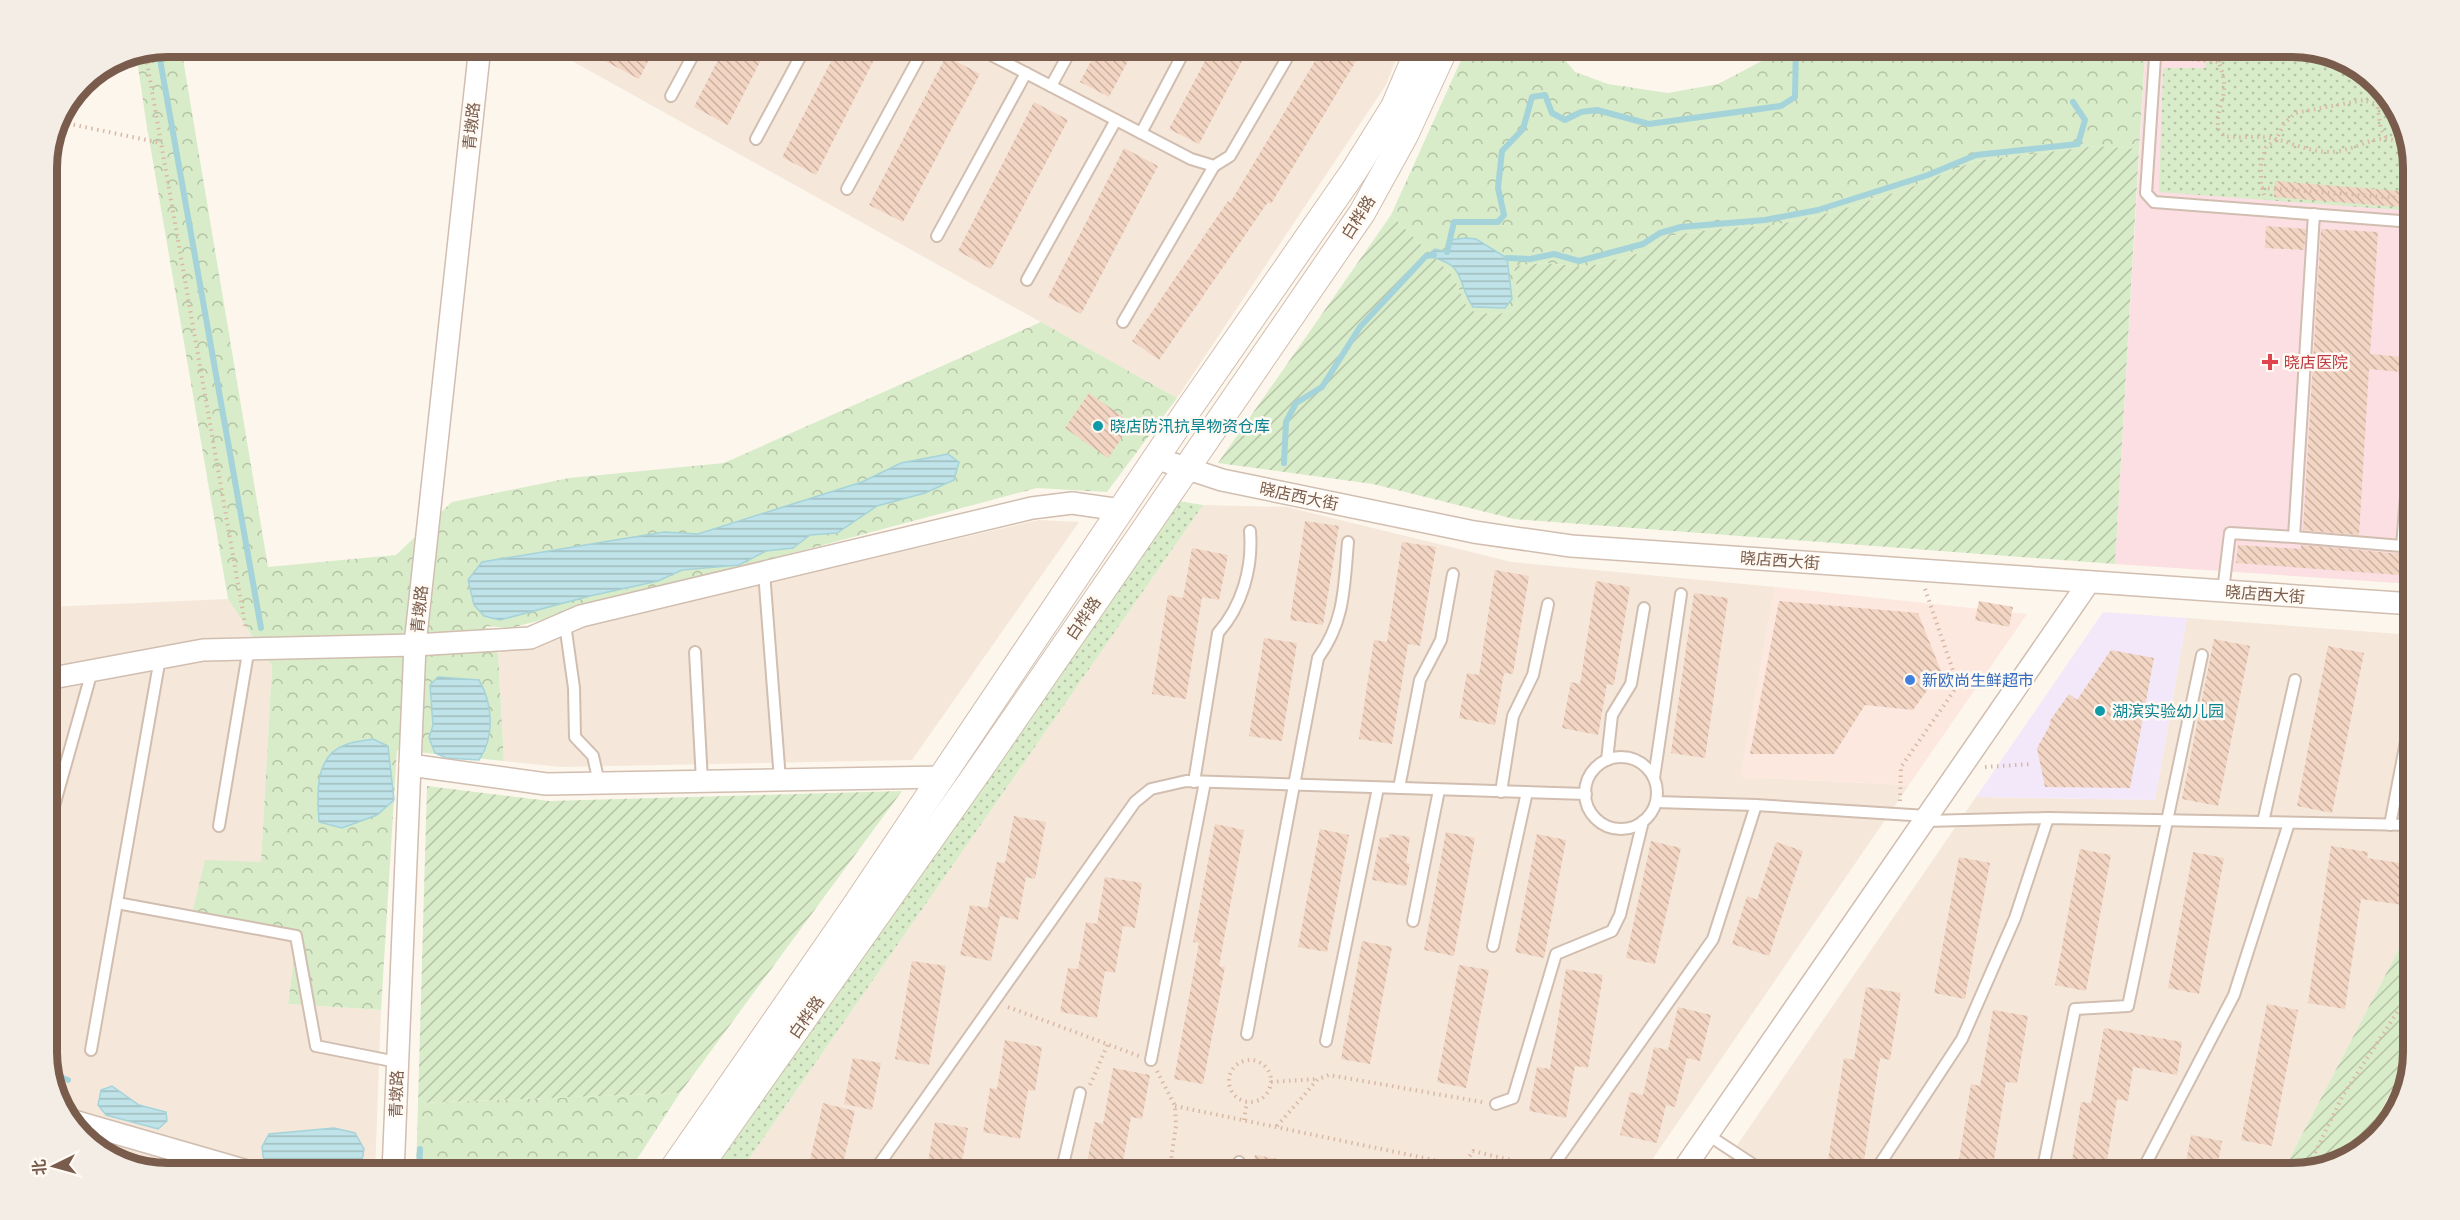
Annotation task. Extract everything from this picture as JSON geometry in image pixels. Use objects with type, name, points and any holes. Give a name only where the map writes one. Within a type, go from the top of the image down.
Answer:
[{"type":"street","name":"青墩路","points":[[393,1163],[415,645],[479,57]]},
{"type":"street","name":"白桦路","points":[[677,1163],[942,777],[1155,458],[1354,171],[1394,107],[1415,57]]},
{"type":"street","name":"白桦路","points":[[702,1163],[982,766],[1184,468],[1362,213],[1410,125],[1441,57]]},
{"type":"street","name":"晓店西大街","points":[[1155,458],[1222,480],[1474,532],[1571,546],[2403,603]]},
{"type":"street","points":[[57,677],[202,650],[249,647],[415,645],[530,638],[581,616],[1032,508],[1072,503],[1120,510]]},
{"type":"street","points":[[1689,1163],[2088,582]]},
{"type":"street","points":[[410,765],[546,784],[942,777]]},
{"type":"street","points":[[83,1124],[219,1163]]},
{"type":"lane","points":[[671,96],[692,57]]},
{"type":"lane","points":[[756,139],[800,57]]},
{"type":"lane","points":[[847,189],[919,57]]},
{"type":"lane","points":[[996,57],[1191,159],[1214,166]]},
{"type":"lane","points":[[1051,86],[1067,57]]},
{"type":"lane","points":[[1141,134],[1181,57]]},
{"type":"lane","points":[[1123,322],[1214,166],[1230,156],[1288,57]]},
{"type":"lane","points":[[2155,57],[2146,193],[2154,202],[2403,221]]},
{"type":"lane","points":[[937,236],[1026,73]]},
{"type":"lane","points":[[1027,280],[1116,120]]},
{"type":"lane","points":[[2294,537],[2314,214]]},
{"type":"lane","points":[[1151,1060],[1199,782],[1218,633],[1232,618],[1243,593],[1251,544],[1250,531]]},
{"type":"lane","points":[[2223,591],[2230,533],[2403,546]]},
{"type":"lane","points":[[1247,1034],[1318,658],[1339,622],[1348,542]]},
{"type":"lane","points":[[764,573],[780,780]]},
{"type":"lane","points":[[1399,788],[1420,680],[1441,640],[1453,574]]},
{"type":"lane","points":[[1654,778],[1682,594]]},
{"type":"lane","points":[[1501,792],[1513,716],[1533,675],[1548,604]]},
{"type":"lane","points":[[1607,760],[1612,715],[1631,684],[1644,608]]},
{"type":"lane","points":[[565,624],[574,688],[575,737],[593,756],[599,783]]},
{"type":"lane","points":[[219,825],[249,647]]},
{"type":"lane","points":[[695,652],[702,781]]},
{"type":"lane","points":[[2045,1163],[2075,1009],[2128,1006],[2202,655]]},
{"type":"lane","points":[[91,1050],[160,658]]},
{"type":"lane","points":[[57,795],[92,671]]},
{"type":"lane","points":[[2264,822],[2295,680]]},
{"type":"lane","points":[[1496,1104],[1513,1098],[1556,954],[1612,931],[1620,915],[1643,821],[1656,802],[1657,790],[1654,778],[1647,767],[1637,760],[1625,756],[1607,760],[1593,770],[1587,780],[1586,794],[1592,814],[1611,827],[1634,827],[1643,821]]},
{"type":"lane","points":[[2390,825],[2403,757]]},
{"type":"lane","points":[[880,1163],[1135,802],[1151,789],[1199,782],[1586,794]]},
{"type":"lane","points":[[1326,1041],[1378,788]]},
{"type":"lane","points":[[1413,921],[1439,790]]},
{"type":"lane","points":[[1493,946],[1527,792]]},
{"type":"lane","points":[[1656,802],[1756,805],[1899,814],[1926,819],[2048,818],[2403,825]]},
{"type":"lane","points":[[1556,1163],[1713,939],[1756,805]]},
{"type":"lane","points":[[1881,1163],[1962,1039],[2015,918],[2048,818]]},
{"type":"lane","points":[[2146,1163],[2234,995],[2289,823]]},
{"type":"lane","points":[[117,903],[296,936],[316,1046],[397,1062]]},
{"type":"lane","points":[[1063,1163],[1080,1093]]},
{"type":"lane","points":[[1708,1134],[1751,1163]]},
{"type":"path","points":[[2155,57],[2219,62]]},
{"type":"path","points":[[2220,57],[2219,62],[2226,92],[2217,116],[2218,129],[2224,136],[2276,140],[2312,152],[2324,153],[2386,137],[2400,141]]},
{"type":"path","points":[[146,59],[249,647]]},
{"type":"path","points":[[2268,211],[2262,188],[2261,164],[2266,147],[2276,140],[2284,124],[2295,113],[2363,100],[2377,104]]},
{"type":"path","points":[[2377,104],[2381,101]]},
{"type":"path","points":[[2377,104],[2380,129],[2386,137]]},
{"type":"path","points":[[66,123],[161,143]]},
{"type":"path","points":[[2262,188],[2403,198]]},
{"type":"path","points":[[1899,814],[1902,767],[1958,685],[1918,570]]},
{"type":"path","points":[[1960,769],[2032,764]]},
{"type":"path","points":[[994,1002],[1151,1060],[1175,1106],[1176,1126],[1170,1163]]},
{"type":"path","points":[[2311,1161],[2343,1095],[2403,1004]]},
{"type":"path","points":[[1080,1093],[1091,1084],[1108,1044]]},
{"type":"path","points":[[1250,1060],[1263,1064],[1271,1082],[1266,1095],[1254,1102],[1247,1102],[1241,1100],[1231,1090],[1229,1076],[1236,1065],[1250,1060]]},
{"type":"path","points":[[1271,1082],[1318,1079],[1329,1075],[1496,1104]]},
{"type":"path","points":[[1276,1127],[1318,1079]]},
{"type":"path","points":[[1244,1120],[1247,1102]]},
{"type":"path","points":[[1175,1106],[1449,1163]]},
{"type":"path","points":[[1465,1163],[1473,1151],[1517,1163]]},
{"type":"shaded area","points":[[565,57],[1397,57],[1386,85],[1177,398]]},
{"type":"shaded area","name":"晓店医院","points":[[2145,57],[2292,57],[2335,65],[2365,84],[2384,106],[2397,132],[2403,160],[2403,583],[2115,564]]},
{"type":"shaded area","points":[[1203,505],[1287,507],[1512,562],[1775,587],[1741,777],[1909,785],[1650,1163],[746,1163]]},
{"type":"shaded area","points":[[1039,520],[1079,522],[912,760],[561,767],[504,761],[498,653],[577,627]]},
{"type":"shaded area","points":[[1775,587],[2027,614],[1909,785],[1740,777]]},
{"type":"shaded area","points":[[228,599],[272,666],[261,863],[297,935],[288,1004],[381,1010],[375,1163],[153,1162],[132,1157],[106,1144],[84,1125],[68,1101],[57,1060],[57,607]]},
{"type":"shaded area","points":[[2103,612],[2187,618],[2155,800],[1976,797]]},
{"type":"shaded area","points":[[2187,618],[2403,634],[2403,941],[2287,1163],[1725,1163],[1976,797],[2155,800]]},
{"type":"green space","points":[[160,57],[183,57],[268,567],[396,555],[452,502],[569,478],[724,463],[1041,322],[1177,398],[1107,492],[1037,488],[511,628],[486,626],[498,653],[504,761],[397,750],[381,1010],[288,1004],[297,935],[191,918],[205,860],[261,862],[272,666],[228,599],[137,62]]},
{"type":"green space","points":[[1462,57],[1562,57],[1575,72],[1608,84],[1668,93],[1718,84],[1769,57],[2145,57],[2139,149],[2097,146],[1975,161],[1909,188],[1833,212],[1776,225],[1715,229],[1669,236],[1647,251],[1587,267],[1543,263],[1514,266],[1518,299],[1512,310],[1500,314],[1475,313],[1467,307],[1453,276],[1391,215]]},
{"type":"green space","points":[[2208,57],[2292,57],[2335,65],[2354,76],[2376,95],[2392,119],[2397,132],[2403,160],[2403,210],[2159,192],[2163,68],[2205,68]]},
{"type":"green space","points":[[2097,146],[2139,149],[2115,564],[1514,519],[1373,484],[1218,463],[1391,215],[1453,276],[1467,307],[1476,313],[1500,314],[1512,310],[1518,299],[1514,266],[1543,263],[1587,267],[1647,251],[1669,236],[1715,229],[1776,225],[1833,212],[1909,188],[1975,161]]},
{"type":"green space","points":[[1178,501],[1203,505],[746,1163],[719,1163]]},
{"type":"green space","points":[[427,786],[549,801],[902,791],[680,1093],[418,1103]]},
{"type":"green space","points":[[2403,941],[2401,1072],[2372,1129],[2354,1144],[2335,1155],[2307,1162],[2287,1163]]},
{"type":"green space","points":[[680,1093],[634,1163],[416,1163],[418,1103]]},
{"type":"water","points":[[1476,239],[1507,258],[1512,299],[1505,308],[1473,307],[1455,269],[1439,259],[1426,256],[1435,249],[1447,252],[1450,240]]},
{"type":"water","points":[[948,454],[959,462],[954,480],[925,493],[877,506],[837,533],[810,535],[793,548],[766,551],[739,565],[682,570],[658,581],[500,620],[484,616],[474,605],[468,580],[482,562],[664,532],[698,534],[862,482],[901,463]]},
{"type":"water","points":[[438,677],[479,680],[484,689],[489,710],[490,731],[479,760],[446,758],[435,753],[429,738],[433,725],[430,685]]},
{"type":"water","points":[[373,739],[388,746],[394,800],[377,815],[342,828],[319,822],[318,789],[323,767],[328,758],[335,750],[345,745]]},
{"type":"water","points":[[112,1086],[139,1105],[166,1112],[167,1121],[158,1129],[106,1115],[98,1105],[101,1090]]},
{"type":"water","points":[[334,1128],[355,1133],[364,1149],[362,1163],[264,1163],[262,1147],[269,1134]]},
{"type":"building","points":[[607,57],[650,57],[639,79],[605,61]]},
{"type":"building","points":[[719,57],[762,57],[728,125],[694,107]]},
{"type":"building","points":[[833,57],[875,57],[816,175],[782,157]]},
{"type":"building","points":[[945,57],[980,74],[903,222],[869,205]]},
{"type":"building","points":[[1093,57],[1130,57],[1109,97],[1080,82]]},
{"type":"building","points":[[1207,57],[1244,57],[1199,144],[1169,129]]},
{"type":"building","points":[[1317,57],[1358,57],[1271,204],[1268,202],[1159,360],[1132,341],[1228,201],[1230,203]]},
{"type":"building","points":[[1034,102],[1068,120],[991,269],[958,251]]},
{"type":"building","points":[[1124,148],[1158,166],[1081,314],[1048,297]]},
{"type":"building","points":[[2275,181],[2403,191],[2403,207],[2274,197]]},
{"type":"building","points":[[2266,226],[2306,229],[2304,250],[2265,248]]},
{"type":"building","points":[[2321,229],[2378,232],[2370,354],[2403,357],[2403,372],[2369,369],[2359,535],[2303,530]]},
{"type":"building","name":"晓店防汛抗旱物资仓库","points":[[1089,393],[1132,423],[1108,458],[1065,428]]},
{"type":"building","points":[[1305,521],[1339,526],[1323,625],[1290,620]]},
{"type":"building","points":[[1402,542],[1436,547],[1420,646],[1408,644],[1392,744],[1359,739],[1374,640],[1387,642]]},
{"type":"building","points":[[2238,545],[2301,549],[2301,545],[2403,554],[2403,575],[2236,563]]},
{"type":"building","points":[[1192,548],[1228,555],[1219,600],[1202,597],[1186,699],[1152,694],[1168,595],[1183,598]]},
{"type":"building","points":[[1495,570],[1529,576],[1513,674],[1504,673],[1495,725],[1459,718],[1467,673],[1479,675]]},
{"type":"building","points":[[1596,581],[1630,587],[1614,685],[1607,684],[1598,735],[1562,728],[1571,682],[1580,684]]},
{"type":"building","points":[[1694,593],[1728,598],[1705,758],[1671,753]]},
{"type":"building","points":[[1779,601],[1918,613],[1941,671],[1913,710],[1865,705],[1834,754],[1750,754]]},
{"type":"building","points":[[1979,601],[2013,607],[2009,627],[1975,620]]},
{"type":"building","points":[[1264,638],[1297,643],[1282,741],[1249,736]]},
{"type":"building","points":[[2214,639],[2250,646],[2218,806],[2182,799]]},
{"type":"building","points":[[2328,646],[2364,653],[2332,813],[2297,806]]},
{"type":"building","name":"湖滨实验幼儿园","points":[[2111,650],[2154,658],[2130,788],[2045,787],[2037,748],[2051,723],[2049,722],[2069,694],[2077,700]]},
{"type":"building","points":[[1014,816],[1046,822],[1035,879],[1026,877],[1018,920],[1000,916],[991,961],[960,955],[970,905],[988,908],[997,862],[1005,863]]},
{"type":"building","points":[[1215,824],[1244,830],[1219,966],[1225,967],[1203,1084],[1174,1079],[1199,943],[1193,942]]},
{"type":"building","points":[[1320,829],[1349,835],[1327,952],[1298,947]]},
{"type":"building","points":[[1446,832],[1475,838],[1454,956],[1424,950]]},
{"type":"building","points":[[1389,834],[1410,837],[1406,863],[1410,864],[1406,886],[1372,880],[1380,837],[1389,838]]},
{"type":"building","points":[[1537,834],[1566,840],[1544,958],[1515,952]]},
{"type":"building","points":[[1651,841],[1681,848],[1655,964],[1626,958]]},
{"type":"building","points":[[1776,842],[1803,851],[1769,956],[1732,944],[1747,896],[1757,900]]},
{"type":"building","points":[[2331,846],[2368,852],[2367,858],[2403,863],[2403,905],[2361,899],[2345,1009],[2308,1003]]},
{"type":"building","points":[[2080,849],[2111,855],[2086,991],[2055,985]]},
{"type":"building","points":[[2193,852],[2224,858],[2199,994],[2168,988]]},
{"type":"building","points":[[1959,857],[1990,863],[1965,999],[1934,993]]},
{"type":"building","points":[[1105,877],[1142,883],[1135,928],[1123,926],[1115,973],[1105,971],[1097,1018],[1060,1012],[1068,968],[1078,969],[1086,922],[1097,924]]},
{"type":"building","points":[[1362,941],[1392,947],[1370,1064],[1341,1059]]},
{"type":"building","points":[[912,961],[946,966],[929,1065],[895,1059]]},
{"type":"building","points":[[1459,965],[1489,970],[1466,1088],[1437,1082]]},
{"type":"building","points":[[1566,969],[1603,975],[1588,1068],[1575,1066],[1566,1118],[1529,1111],[1537,1067],[1550,1069]]},
{"type":"building","points":[[1866,987],[1901,993],[1890,1060],[1880,1058],[1864,1163],[1828,1163],[1844,1058],[1854,1060]]},
{"type":"building","points":[[2267,1004],[2298,1010],[2272,1146],[2241,1140]]},
{"type":"building","points":[[1678,1007],[1711,1015],[1700,1061],[1687,1058],[1675,1107],[1666,1105],[1657,1143],[1620,1135],[1630,1092],[1643,1095],[1654,1047],[1668,1050]]},
{"type":"building","points":[[1993,1010],[2028,1016],[2017,1083],[2006,1082],[1994,1163],[1959,1163],[1971,1084],[1980,1086]]},
{"type":"building","points":[[2104,1028],[2182,1042],[2177,1075],[2133,1067],[2128,1101],[2117,1099],[2107,1163],[2072,1163],[2081,1102],[2091,1103]]},
{"type":"building","points":[[1005,1040],[1042,1047],[1035,1091],[1028,1090],[1020,1139],[983,1132],[990,1088],[997,1089]]},
{"type":"building","points":[[853,1058],[881,1063],[872,1110],[844,1104]]},
{"type":"building","points":[[1113,1068],[1150,1075],[1142,1119],[1131,1117],[1123,1163],[1087,1163],[1095,1122],[1103,1124]]},
{"type":"building","points":[[823,1103],[855,1111],[843,1163],[809,1163]]},
{"type":"building","points":[[935,1122],[968,1128],[962,1163],[928,1163]]},
{"type":"building","points":[[2191,1135],[2222,1141],[2218,1163],[2186,1163]]},
{"type":"building","points":[[1255,1155],[1301,1163],[1254,1163]]},
{"type":"waterway","points":[[160,57],[261,628]]},
{"type":"waterway","points":[[1447,252],[1454,222],[1498,222],[1504,215],[1498,188],[1502,151],[1523,129],[1532,97],[1545,95],[1552,113],[1565,120],[1581,112],[1597,110],[1649,124],[1781,106],[1795,97],[1796,57]]},
{"type":"waterway","points":[[1507,258],[1530,259],[1554,254],[1579,261],[1643,244],[1660,233],[1681,227],[1765,220],[1818,210],[1928,175],[1976,155],[2078,144],[2085,120],[2073,102]]},
{"type":"waterway","points":[[1284,463],[1286,422],[1296,403],[1322,387],[1360,327],[1426,256],[1434,255]]},
{"type":"waterway","points":[[60,1077],[68,1080]]},
{"type":"waterway","points":[[419,1163],[420,1149]]},
{"type":"place","name":"晓店医院","points":[[2270,362]]},
{"type":"place","name":"晓店防汛抗旱物资仓库","points":[[1098,426]]},
{"type":"place","name":"新欧尚生鲜超市","points":[[1910,680]]},
{"type":"place","name":"湖滨实验幼儿园","points":[[2100,711]]}]
